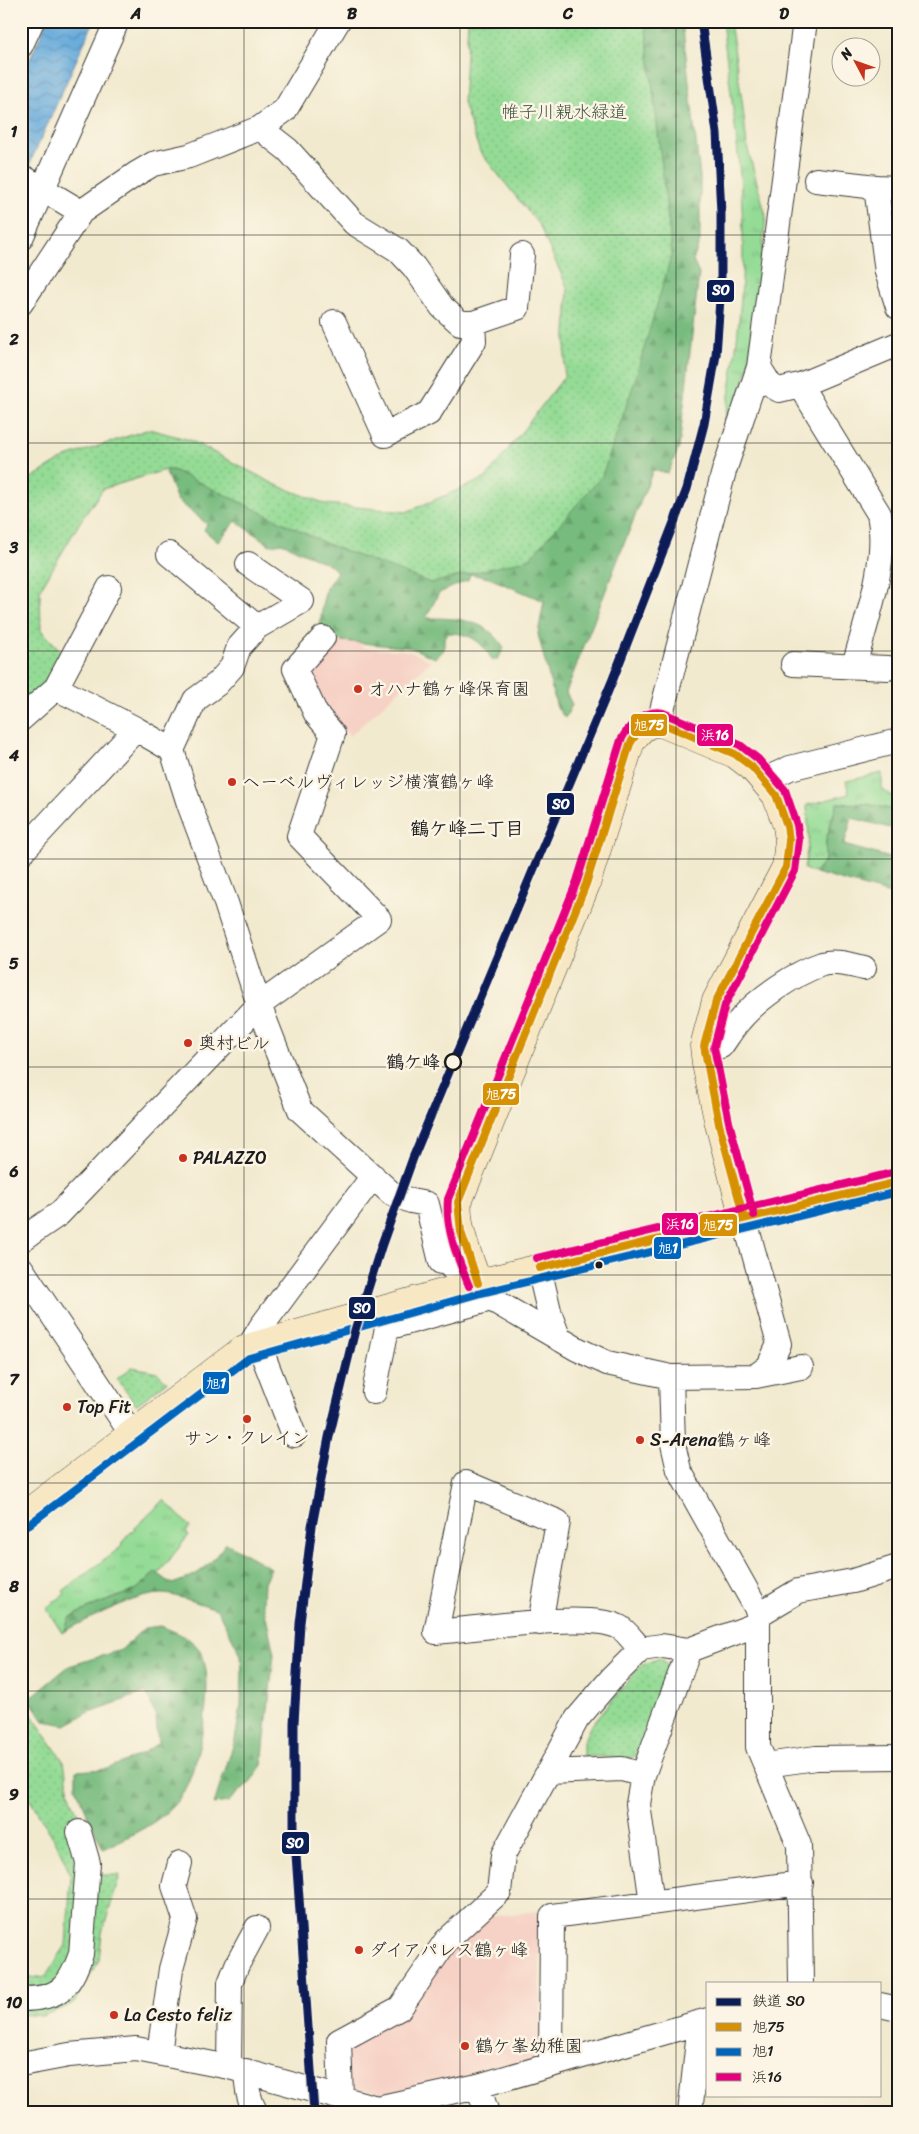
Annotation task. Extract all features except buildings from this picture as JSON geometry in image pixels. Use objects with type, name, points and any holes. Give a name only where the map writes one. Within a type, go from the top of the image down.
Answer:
[{"type":"street","points":[[21,45],[32,21]]},
{"type":"street","points":[[21,238],[34,184],[117,21]]},
{"type":"street","points":[[21,304],[82,212],[153,164],[189,156],[260,128],[285,110],[338,21]]},
{"type":"street","points":[[659,722],[724,472],[759,367],[798,179],[805,21]]},
{"type":"street","points":[[260,128],[288,150],[354,222],[398,250],[414,267],[442,307],[460,323],[473,323],[517,308],[522,255]]},
{"type":"street","points":[[798,179],[887,188],[887,272],[898,307]]},
{"type":"street","points":[[34,184],[82,212]]},
{"type":"street","points":[[334,322],[385,435],[429,413],[474,341],[473,323]]},
{"type":"street","points":[[759,367],[770,385],[779,390],[800,385],[898,344]]},
{"type":"street","points":[[800,385],[879,514],[882,527],[882,552],[854,666]]},
{"type":"street","points":[[169,554],[257,627]]},
{"type":"street","points":[[172,750],[196,700],[232,668],[239,647],[257,627],[302,601],[248,564]]},
{"type":"street","points":[[21,719],[56,688],[109,588]]},
{"type":"street","points":[[21,1240],[59,1214],[259,1005],[379,919],[299,836],[333,734],[316,714],[294,669],[323,638]]},
{"type":"street","points":[[793,664],[888,668]]},
{"type":"street","points":[[56,688],[136,729],[172,750],[189,804],[226,902],[259,1005],[300,1110],[391,1192],[411,1201],[427,1204],[441,1262],[456,1259],[452,1268]]},
{"type":"street","points":[[756,1376],[768,1366],[779,1344],[719,1124],[704,1046],[716,1001],[786,867],[789,840],[787,826],[776,796],[752,767],[735,754],[659,722],[645,726],[636,733],[630,744],[586,884],[458,1202],[457,1212],[470,1263],[485,1291],[559,1339],[607,1363],[671,1377],[756,1376],[801,1367]]},
{"type":"street","points":[[21,853],[136,729]]},
{"type":"street","points":[[764,780],[790,768],[898,742]]},
{"type":"street","points":[[704,1046],[721,1046],[740,1020],[766,996],[794,978],[823,964],[843,963],[864,968]]},
{"type":"street","points":[[294,1435],[254,1346],[261,1327],[373,1176]]},
{"type":"street","points":[[374,1392],[387,1328],[485,1291],[539,1268],[898,1182]]},
{"type":"street","points":[[21,1268],[131,1433]]},
{"type":"street","points":[[539,1268],[550,1315],[559,1339]]},
{"type":"street","points":[[21,1518],[236,1354],[254,1346],[485,1291]]},
{"type":"street","points":[[671,1377],[673,1444],[680,1470],[758,1611],[758,1747],[799,1845],[801,1982]]},
{"type":"street","points":[[540,1623],[558,1522],[466,1483],[436,1632],[575,1620],[603,1621],[621,1628],[641,1649]]},
{"type":"street","points":[[341,2097],[339,2041],[400,2008],[446,1940],[499,1892],[502,1856],[577,1719],[612,1678],[641,1649],[662,1646],[689,1650],[758,1620],[798,1591],[853,1581],[898,1567]]},
{"type":"street","points":[[652,1902],[638,1804],[643,1775],[689,1650]]},
{"type":"street","points":[[766,1765],[816,1758],[898,1757]]},
{"type":"street","points":[[548,1772],[622,1769],[643,1775]]},
{"type":"street","points":[[21,2000],[55,1995],[66,1984],[79,1961],[88,1863],[79,1832]]},
{"type":"street","points":[[159,2054],[171,1969],[185,1918],[174,1886],[180,1863]]},
{"type":"street","points":[[551,2064],[552,1916],[801,1883]]},
{"type":"street","points":[[256,2113],[249,2101],[238,2069],[230,1984],[237,1965],[257,1928]]},
{"type":"street","points":[[882,2005],[898,2009]]},
{"type":"street","points":[[21,2064],[69,2055],[136,2049],[238,2069],[341,2097],[378,2110],[478,2086],[704,2021],[690,2113]]},
{"type":"street","points":[[478,2086],[487,2113]]},
{"type":"shaded area","name":"オハナ鶴ヶ峰保育園","points":[[344,627],[364,648],[410,651],[431,661],[350,736],[325,711],[304,667]]},
{"type":"shaded area","points":[[539,1911],[541,2063],[387,2095],[346,2086],[342,2044],[406,2008],[449,1943],[486,1917]]},
{"type":"green space","name":"帷子川親水緑道","points":[[468,21],[645,21],[672,254],[633,386],[602,476],[529,559],[431,583],[332,546],[173,470],[165,470],[103,489],[80,522],[40,590],[41,630],[62,652],[54,678],[21,706],[21,484],[66,457],[149,429],[190,440],[274,484],[326,504],[406,512],[486,478],[564,377],[568,289],[539,225],[480,152],[463,103]]},
{"type":"green space","points":[[645,21],[682,21],[700,177],[700,241],[693,261],[699,274],[679,448],[668,473],[653,470],[566,692],[572,705],[565,718],[557,708],[538,634],[544,601],[489,578],[470,574],[468,580],[439,593],[426,618],[471,622],[489,631],[504,648],[498,659],[492,660],[484,648],[474,639],[456,633],[448,633],[444,639],[444,650],[435,658],[412,648],[342,641],[324,634],[320,627],[326,588],[337,572],[330,565],[282,543],[270,545],[236,521],[218,542],[204,530],[207,524],[177,500],[165,470],[173,470],[431,583],[672,254]]},
{"type":"green space","points":[[722,21],[730,21],[747,146],[766,216],[749,365],[716,467],[728,403],[737,337],[743,239],[739,160]]},
{"type":"green space","points":[[882,773],[882,789],[891,796],[898,794],[898,811],[867,804],[837,803],[826,840],[825,861],[815,873],[804,869],[809,839],[807,805],[849,794],[846,781]]},
{"type":"green space","points":[[837,803],[867,804],[898,811],[898,830],[852,818],[844,845],[898,860],[898,896],[815,873],[825,861],[826,840]]},
{"type":"green space","points":[[132,1367],[157,1372],[167,1382],[136,1405],[117,1379]]},
{"type":"green space","points":[[164,1500],[190,1527],[186,1532],[189,1535],[158,1574],[156,1573],[136,1590],[98,1604],[69,1618],[65,1631],[62,1633],[46,1608],[65,1594],[63,1591],[121,1547],[127,1536]]},
{"type":"green space","points":[[226,1543],[271,1568],[264,1582],[263,1603],[274,1654],[262,1765],[251,1781],[228,1802],[214,1804],[235,1740],[241,1705],[242,1673],[241,1655],[217,1609],[174,1596],[151,1595],[112,1608],[65,1631],[69,1618],[98,1604],[136,1590],[156,1572],[172,1584],[190,1577],[214,1559]]},
{"type":"green space","points":[[161,1626],[191,1641],[199,1649],[204,1662],[207,1679],[206,1700],[200,1745],[188,1783],[174,1805],[156,1821],[103,1849],[76,1788],[76,1771],[107,1769],[142,1754],[158,1743],[156,1717],[146,1692],[90,1712],[66,1725],[44,1721],[29,1699],[69,1666],[121,1650],[144,1628]]},
{"type":"green space","points":[[661,1658],[671,1669],[641,1753],[630,1758],[583,1756],[583,1742],[590,1727],[642,1664]]},
{"type":"green space","points":[[21,1699],[64,1762],[69,1792],[98,1863],[100,1875],[120,1875],[102,1933],[99,1960],[73,2004],[42,2016],[21,2014],[21,1979],[46,1976],[66,1945],[71,1876],[57,1844],[30,1800],[21,1793]]},
{"type":"water","points":[[47,21],[94,21],[21,183],[21,79]]},
{"type":"rail line","name":"SO","points":[[314,2113],[294,1826],[294,1723],[300,1623],[312,1526],[329,1437],[355,1330],[382,1244],[413,1158],[613,679],[687,489],[704,424],[716,355],[721,285],[721,213],[717,133],[701,21]]},
{"type":"transit line","name":"浜16","points":[[469,1286],[450,1233],[448,1199],[577,881],[621,740],[638,719],[650,713],[663,713],[740,745],[758,759],[785,790],[797,825],[799,840],[795,871],[725,1005],[714,1047],[729,1122],[754,1215]]},
{"type":"transit line","name":"旭75","points":[[478,1283],[461,1232],[458,1202],[586,884],[630,744],[642,729],[659,722],[735,754],[752,767],[776,795],[787,826],[789,840],[786,867],[716,1001],[704,1046],[719,1124],[744,1218]]},
{"type":"transit line","name":"浜16","points":[[537,1258],[896,1172]]},
{"type":"transit line","name":"旭75","points":[[539,1268],[898,1182]]},
{"type":"transit line","name":"旭1","points":[[27,1526],[249,1358],[481,1293],[898,1192]]},
{"type":"place","name":"オハナ鶴ヶ峰保育園","points":[[358,689]]},
{"type":"place","name":"ヘーベルヴィレッジ横濱鶴ヶ峰","points":[[232,782]]},
{"type":"place","name":"奥村ビル","points":[[188,1043]]},
{"type":"place","name":"鶴ケ峰","points":[[453,1062]]},
{"type":"place","name":"PALAZZO","points":[[183,1158]]},
{"type":"place","name":"Top Fit","points":[[67,1407]]},
{"type":"place","name":"サン・クレイン","points":[[247,1419]]},
{"type":"place","name":"S-Arena鶴ヶ峰","points":[[640,1440]]},
{"type":"place","name":"ダイアパレス鶴ヶ峰","points":[[359,1950]]},
{"type":"place","name":"La Cesto feliz","points":[[114,2015]]},
{"type":"place","name":"鶴ケ峯幼稚園","points":[[465,2046]]},
{"type":"district","name":"鶴ケ峰二丁目","points":[[467,828]]}]
